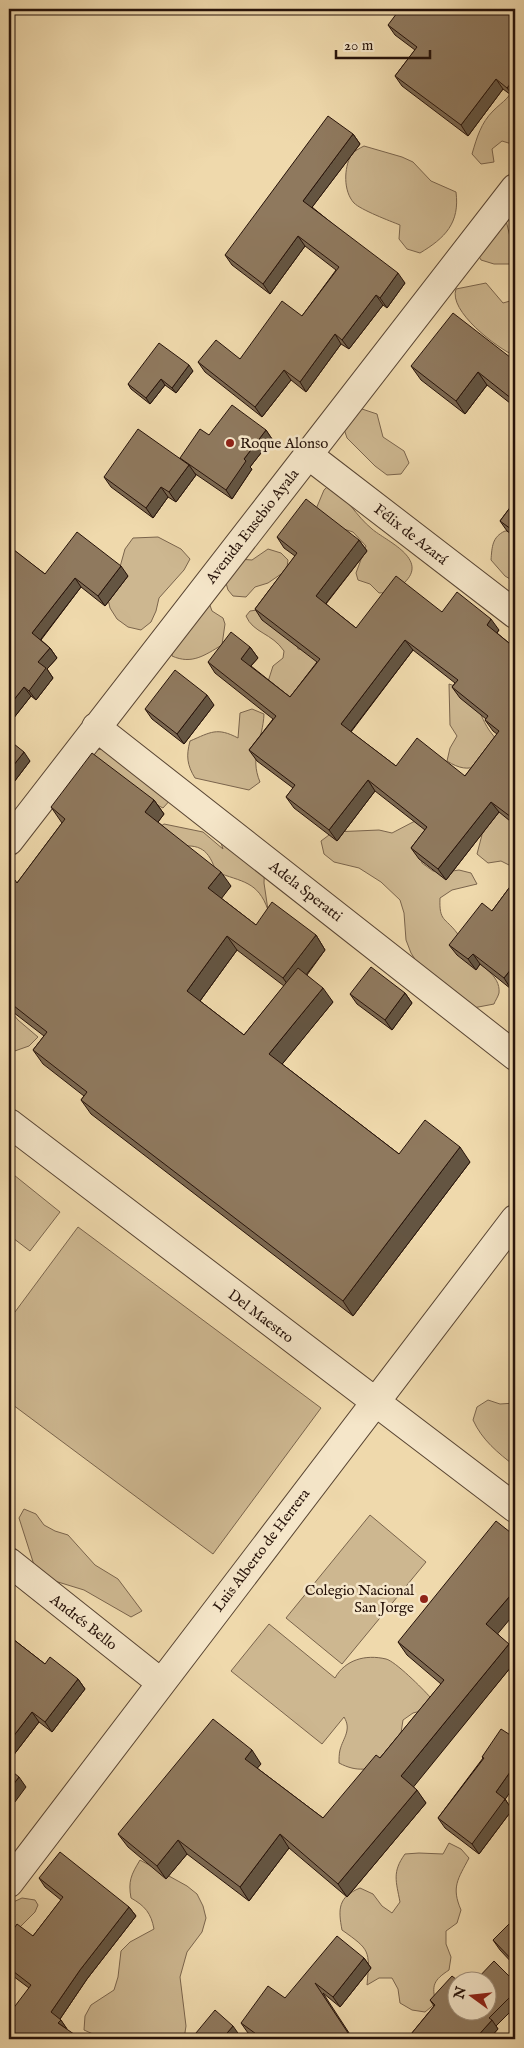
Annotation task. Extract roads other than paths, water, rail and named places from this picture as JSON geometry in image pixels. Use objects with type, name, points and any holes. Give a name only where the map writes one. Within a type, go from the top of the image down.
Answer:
[{"type":"street","name":"Avenida Eusebio Ayala","points":[[9,841],[96,726],[515,188]]},
{"type":"street","name":"Félix de Azará","points":[[307,454],[515,614]]},
{"type":"street","name":"Adela Speratti","points":[[96,726],[515,1056]]},
{"type":"street","name":"Del Maestro","points":[[9,1123],[374,1403],[515,1508]]},
{"type":"street","name":"Luis Alberto de Herrera","points":[[9,1883],[160,1682],[515,1219]]},
{"type":"street","name":"Andrés Bello","points":[[9,1562],[160,1682]]},
{"type":"place","name":"Roque Alonso","points":[[230,443]]},
{"type":"place","name":"Colegio Nacional San Jorge","points":[[424,1599]]}]
